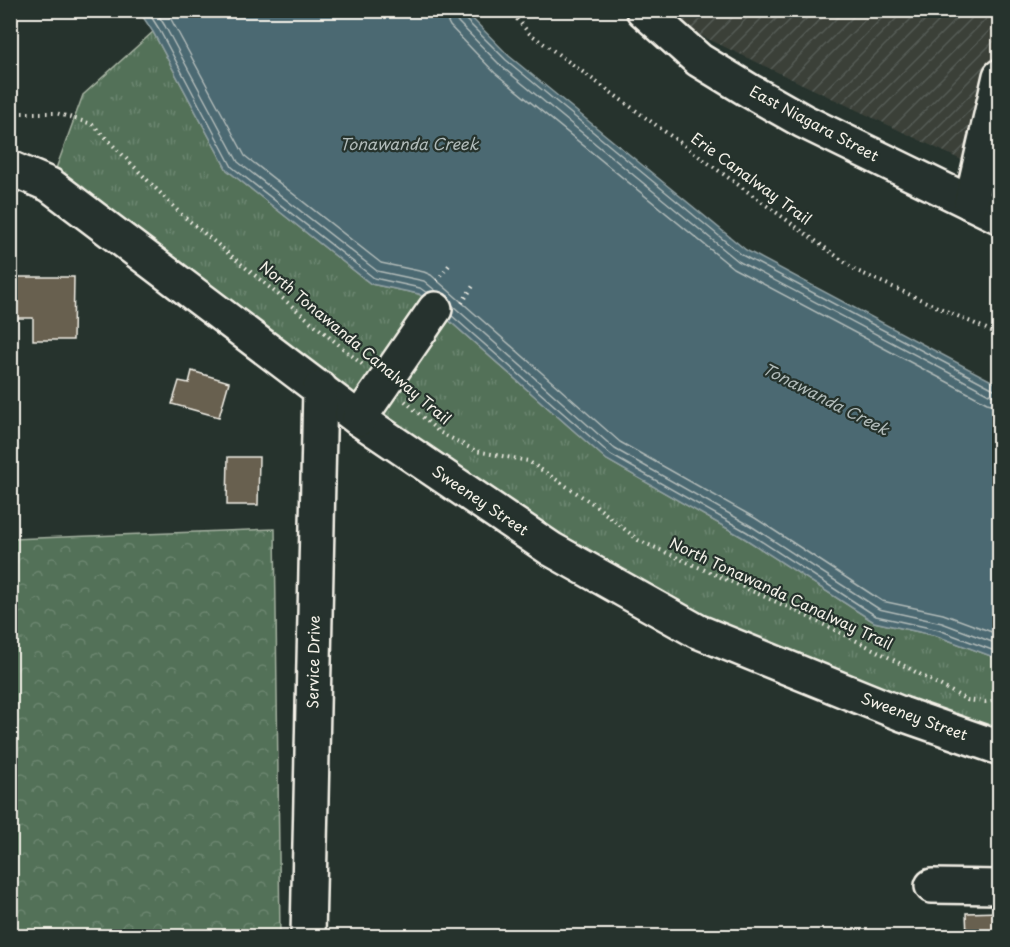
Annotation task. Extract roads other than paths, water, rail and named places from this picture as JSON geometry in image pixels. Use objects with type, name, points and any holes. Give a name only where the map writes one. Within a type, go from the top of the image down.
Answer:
[{"type":"street","name":"East Niagara Street","points":[[643,10],[699,60],[750,91],[803,121],[985,210]]},
{"type":"street","points":[[985,210],[999,76]]},
{"type":"street","name":"Sweeney Street","points":[[10,168],[51,185],[359,419],[551,549],[697,631],[902,714],[999,748]]},
{"type":"street","points":[[359,419],[435,309]]},
{"type":"street","name":"Service Drive","points":[[308,936],[320,388]]},
{"type":"street","points":[[932,886],[999,887]]},
{"type":"water","name":"Tonawanda Creek","points":[[139,11],[465,11],[509,56],[746,250],[999,385],[999,659],[937,636],[874,622],[744,538],[607,460],[419,294],[371,284],[227,170],[153,32]]}]
